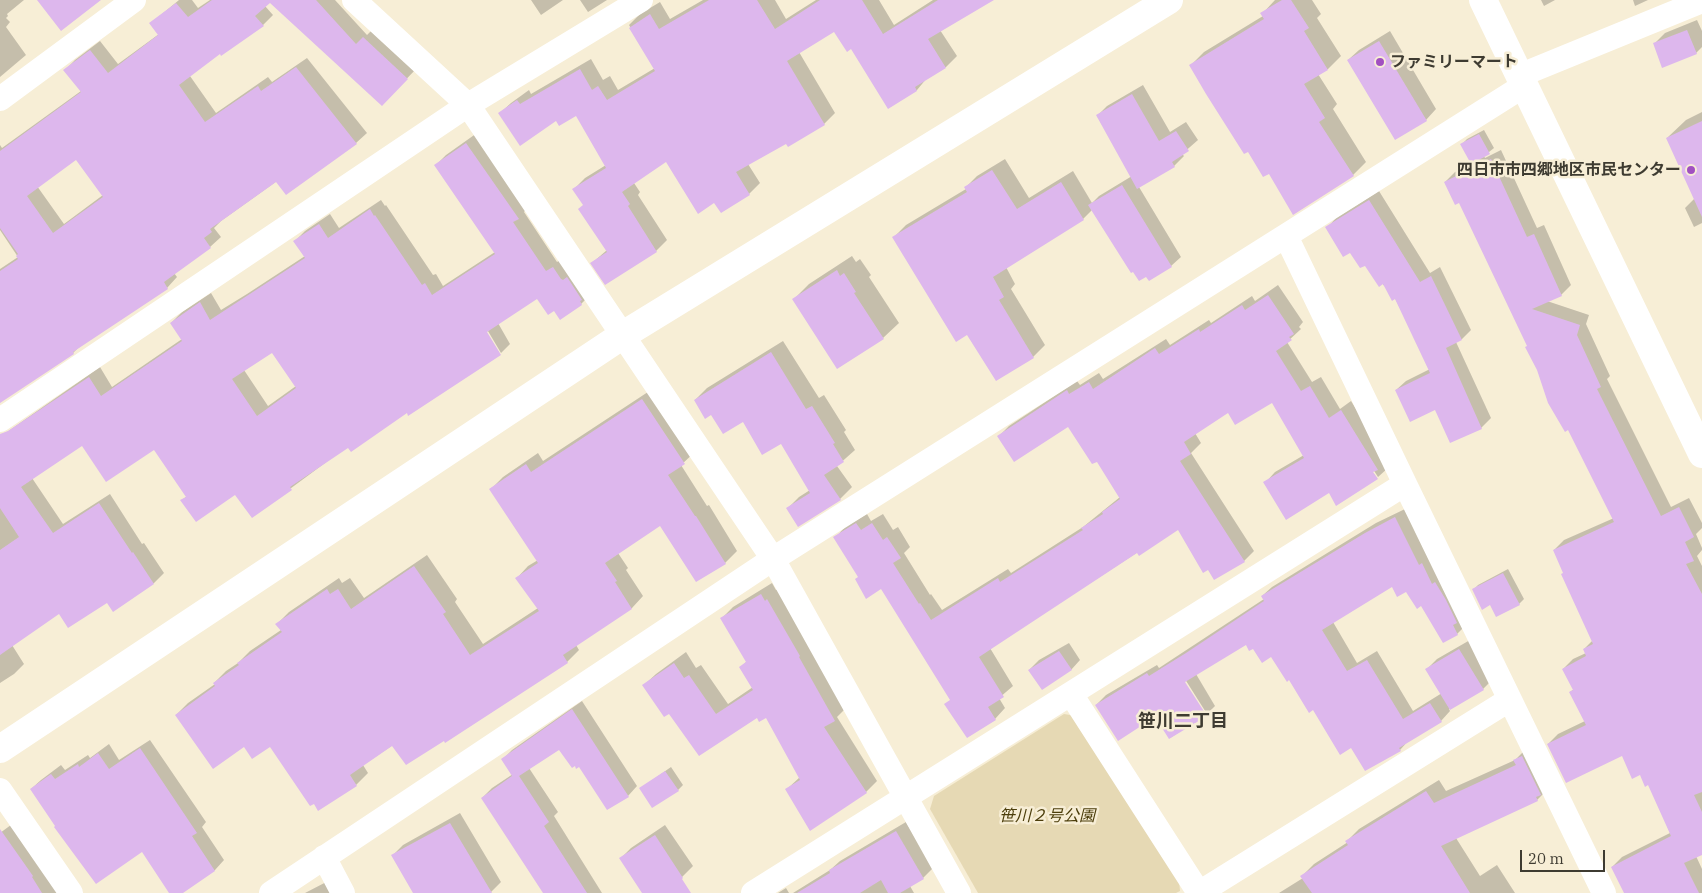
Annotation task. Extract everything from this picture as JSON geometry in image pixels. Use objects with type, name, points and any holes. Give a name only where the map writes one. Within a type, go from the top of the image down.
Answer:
[{"type":"street","points":[[0,99],[134,0]]},
{"type":"street","points":[[354,0],[468,105],[773,559],[959,893]]},
{"type":"street","points":[[0,420],[468,105],[641,0]]},
{"type":"street","points":[[0,749],[622,335],[1169,0]]},
{"type":"street","points":[[1483,0],[1702,454]]},
{"type":"street","points":[[272,893],[773,559],[1286,236],[1523,80],[1702,1]]},
{"type":"street","points":[[1286,236],[1404,484],[1604,893]]},
{"type":"street","points":[[753,893],[1404,484]]},
{"type":"street","points":[[1071,694],[1199,893],[1509,700]]},
{"type":"street","points":[[0,790],[71,893]]},
{"type":"street","points":[[324,857],[343,893]]},
{"type":"green space","name":"笹川２号公園","points":[[1064,714],[1076,716],[1179,880],[1180,891],[1176,893],[978,893],[930,809],[934,796]]},
{"type":"building","points":[[37,0],[101,0],[61,31]]},
{"type":"building","points":[[212,0],[316,0],[356,44],[363,37],[408,79],[382,106],[270,3],[255,16],[264,26],[221,56],[220,54],[179,85],[205,122],[258,86],[261,91],[296,67],[357,144],[286,195],[276,182],[210,229],[212,232],[204,238],[211,248],[164,282],[168,289],[0,403],[0,271],[18,259],[16,256],[18,254],[0,228],[0,151],[81,92],[63,70],[90,50],[108,73],[158,35],[149,23],[176,3],[188,17]],"holes":[[[76,160],[103,197],[53,233],[27,196]]]},
{"type":"building","points":[[709,0],[757,0],[775,29],[820,0],[862,0],[883,34],[938,0],[994,0],[928,39],[946,68],[915,87],[917,91],[888,109],[851,49],[847,52],[834,32],[787,61],[825,125],[788,147],[786,144],[736,172],[750,195],[721,213],[714,203],[698,214],[666,162],[622,192],[630,204],[628,206],[657,252],[605,285],[590,263],[607,252],[578,209],[583,205],[572,189],[606,168],[576,116],[559,126],[556,121],[520,146],[498,113],[517,100],[520,104],[580,69],[592,90],[598,86],[607,100],[655,71],[629,28],[650,14],[659,29]]},
{"type":"building","points":[[1282,0],[1291,0],[1309,28],[1304,31],[1328,70],[1304,84],[1325,118],[1319,122],[1354,176],[1293,215],[1269,174],[1263,177],[1248,152],[1244,154],[1189,65],[1264,19],[1260,13]]},
{"type":"building","points":[[1687,30],[1697,54],[1662,68],[1653,43]]},
{"type":"building","points":[[1379,41],[1427,121],[1395,140],[1347,60]]},
{"type":"building","points":[[1132,94],[1159,141],[1176,131],[1189,151],[1172,162],[1175,167],[1137,189],[1096,115]]},
{"type":"building","name":"四日市市四郷地区市民センター","points":[[1702,121],[1702,217],[1666,138]]},
{"type":"building","points":[[1479,134],[1490,154],[1471,164],[1460,144]]},
{"type":"building","points":[[466,143],[519,219],[513,222],[546,271],[553,267],[561,279],[563,280],[567,277],[582,300],[580,301],[582,305],[560,320],[554,311],[548,315],[537,299],[487,332],[501,355],[408,416],[407,413],[351,452],[348,448],[290,487],[292,490],[252,518],[235,495],[196,522],[180,500],[186,497],[154,450],[106,482],[82,446],[21,487],[53,533],[99,503],[154,584],[113,612],[107,603],[68,628],[59,614],[0,655],[0,550],[19,537],[0,508],[0,434],[8,431],[89,377],[101,396],[182,341],[170,323],[200,302],[210,320],[305,258],[293,241],[319,224],[328,238],[370,209],[422,285],[425,283],[432,295],[495,254],[434,165]],"holes":[[[272,353],[296,388],[257,416],[232,379]]]},
{"type":"building","points":[[1491,159],[1527,237],[1534,234],[1562,296],[1532,309],[1580,325],[1577,335],[1601,387],[1597,389],[1661,516],[1679,507],[1694,537],[1685,542],[1694,561],[1686,564],[1702,594],[1702,792],[1694,795],[1702,812],[1702,855],[1684,863],[1699,893],[1624,893],[1611,867],[1671,836],[1648,785],[1645,787],[1640,775],[1632,779],[1622,756],[1566,783],[1547,744],[1586,725],[1569,692],[1573,690],[1562,669],[1586,656],[1583,649],[1593,644],[1561,574],[1563,573],[1553,550],[1614,522],[1568,430],[1565,432],[1548,403],[1537,370],[1525,347],[1527,346],[1459,203],[1455,205],[1444,182]]},
{"type":"building","points":[[992,170],[1017,209],[1061,182],[1084,220],[993,277],[1004,297],[999,300],[1034,358],[996,381],[967,335],[956,342],[892,237],[967,192],[964,187]]},
{"type":"building","points":[[1122,185],[1172,267],[1149,281],[1146,277],[1139,281],[1133,272],[1131,273],[1088,205]]},
{"type":"building","points":[[1369,200],[1420,282],[1431,276],[1462,340],[1446,348],[1482,429],[1450,443],[1435,410],[1410,422],[1395,390],[1430,373],[1395,299],[1392,301],[1383,284],[1379,287],[1365,266],[1360,268],[1350,253],[1343,257],[1325,227]]},
{"type":"building","points":[[837,270],[840,276],[844,273],[856,292],[854,293],[884,339],[837,369],[792,299]]},
{"type":"building","points":[[1268,295],[1294,334],[1289,337],[1292,340],[1276,351],[1301,391],[1310,386],[1329,418],[1341,410],[1378,470],[1373,472],[1378,479],[1336,506],[1329,493],[1286,520],[1263,482],[1304,458],[1272,403],[1235,425],[1228,413],[1184,442],[1191,454],[1180,461],[1245,562],[1214,580],[1208,570],[1203,573],[1178,530],[1139,556],[1137,553],[979,657],[1004,697],[988,707],[996,720],[967,738],[944,704],[950,700],[881,589],[866,599],[855,579],[858,577],[833,537],[856,523],[861,530],[872,523],[883,540],[887,537],[901,558],[893,563],[931,620],[998,578],[1000,582],[1083,530],[1081,528],[1103,514],[1102,512],[1120,499],[1097,462],[1092,464],[1068,427],[1014,462],[997,436],[1067,390],[1069,394],[1089,382],[1093,389],[1155,348],[1159,354],[1199,329],[1200,332],[1242,305],[1245,310]]},
{"type":"building","points":[[771,352],[806,409],[812,406],[835,443],[833,444],[844,462],[824,475],[841,500],[798,527],[786,508],[810,493],[781,444],[762,455],[743,422],[723,434],[711,415],[705,419],[694,400]]},
{"type":"building","points":[[642,399],[685,464],[668,475],[726,564],[696,582],[660,526],[605,563],[632,609],[563,655],[568,663],[445,743],[444,741],[406,765],[392,746],[350,775],[357,786],[318,811],[314,804],[310,806],[270,747],[252,759],[244,747],[213,769],[175,715],[215,686],[213,683],[239,665],[237,663],[282,632],[275,624],[327,589],[330,594],[338,589],[351,609],[414,566],[446,612],[443,614],[470,655],[539,611],[515,578],[538,563],[489,489],[526,464],[531,472]]},
{"type":"building","points":[[1395,517],[1419,565],[1422,563],[1432,584],[1435,582],[1446,600],[1457,623],[1453,625],[1458,635],[1443,643],[1421,606],[1417,609],[1406,592],[1397,597],[1392,587],[1322,630],[1347,671],[1367,660],[1403,719],[1430,703],[1442,722],[1399,748],[1401,751],[1365,771],[1351,748],[1340,755],[1313,710],[1309,713],[1289,680],[1287,682],[1271,657],[1262,663],[1253,649],[1249,651],[1246,645],[1185,682],[1207,716],[1169,739],[1155,717],[1118,741],[1095,705],[1147,673],[1149,676],[1186,653],[1264,601],[1261,596]]},
{"type":"building","points":[[1503,573],[1520,605],[1496,617],[1490,605],[1482,610],[1472,589]]},
{"type":"building","points":[[761,594],[765,601],[767,599],[835,721],[824,727],[867,793],[810,831],[785,789],[800,780],[766,718],[759,722],[757,718],[699,756],[669,714],[664,717],[642,685],[674,663],[684,678],[689,675],[716,714],[753,690],[739,667],[746,662],[720,618]]},
{"type":"building","points":[[1459,649],[1484,690],[1450,710],[1425,669]]},
{"type":"building","points":[[1059,651],[1072,670],[1042,690],[1028,670]]},
{"type":"building","points":[[572,709],[629,797],[607,810],[579,767],[576,769],[575,766],[572,768],[559,750],[519,776],[549,822],[544,826],[587,893],[543,893],[481,798],[512,776],[501,759]]},
{"type":"building","points":[[140,748],[197,833],[192,836],[215,871],[183,893],[169,893],[142,852],[96,884],[54,827],[30,789],[51,774],[55,779],[78,764],[79,767],[98,753],[109,769]]},
{"type":"building","points":[[1522,756],[1541,795],[1536,797],[1538,801],[1441,846],[1470,893],[1312,893],[1300,876],[1348,845],[1345,841],[1426,791],[1434,803],[1516,765],[1513,760]]},
{"type":"building","points":[[665,771],[679,791],[652,808],[639,788]]},
{"type":"building","points":[[450,823],[492,893],[413,893],[391,855]]},
{"type":"building","points":[[0,829],[33,876],[42,893],[0,893]]},
{"type":"building","points":[[896,831],[924,879],[900,893],[888,893],[881,880],[860,893],[797,893],[830,873],[829,870]]},
{"type":"building","points":[[655,835],[691,893],[642,893],[619,858]]},
{"type":"place","name":"ファミリーマート","points":[[1380,62]]},
{"type":"place","name":"四日市市四郷地区市民センター","points":[[1691,170]]},
{"type":"district","name":"笹川二丁目","points":[[1183,722]]}]
